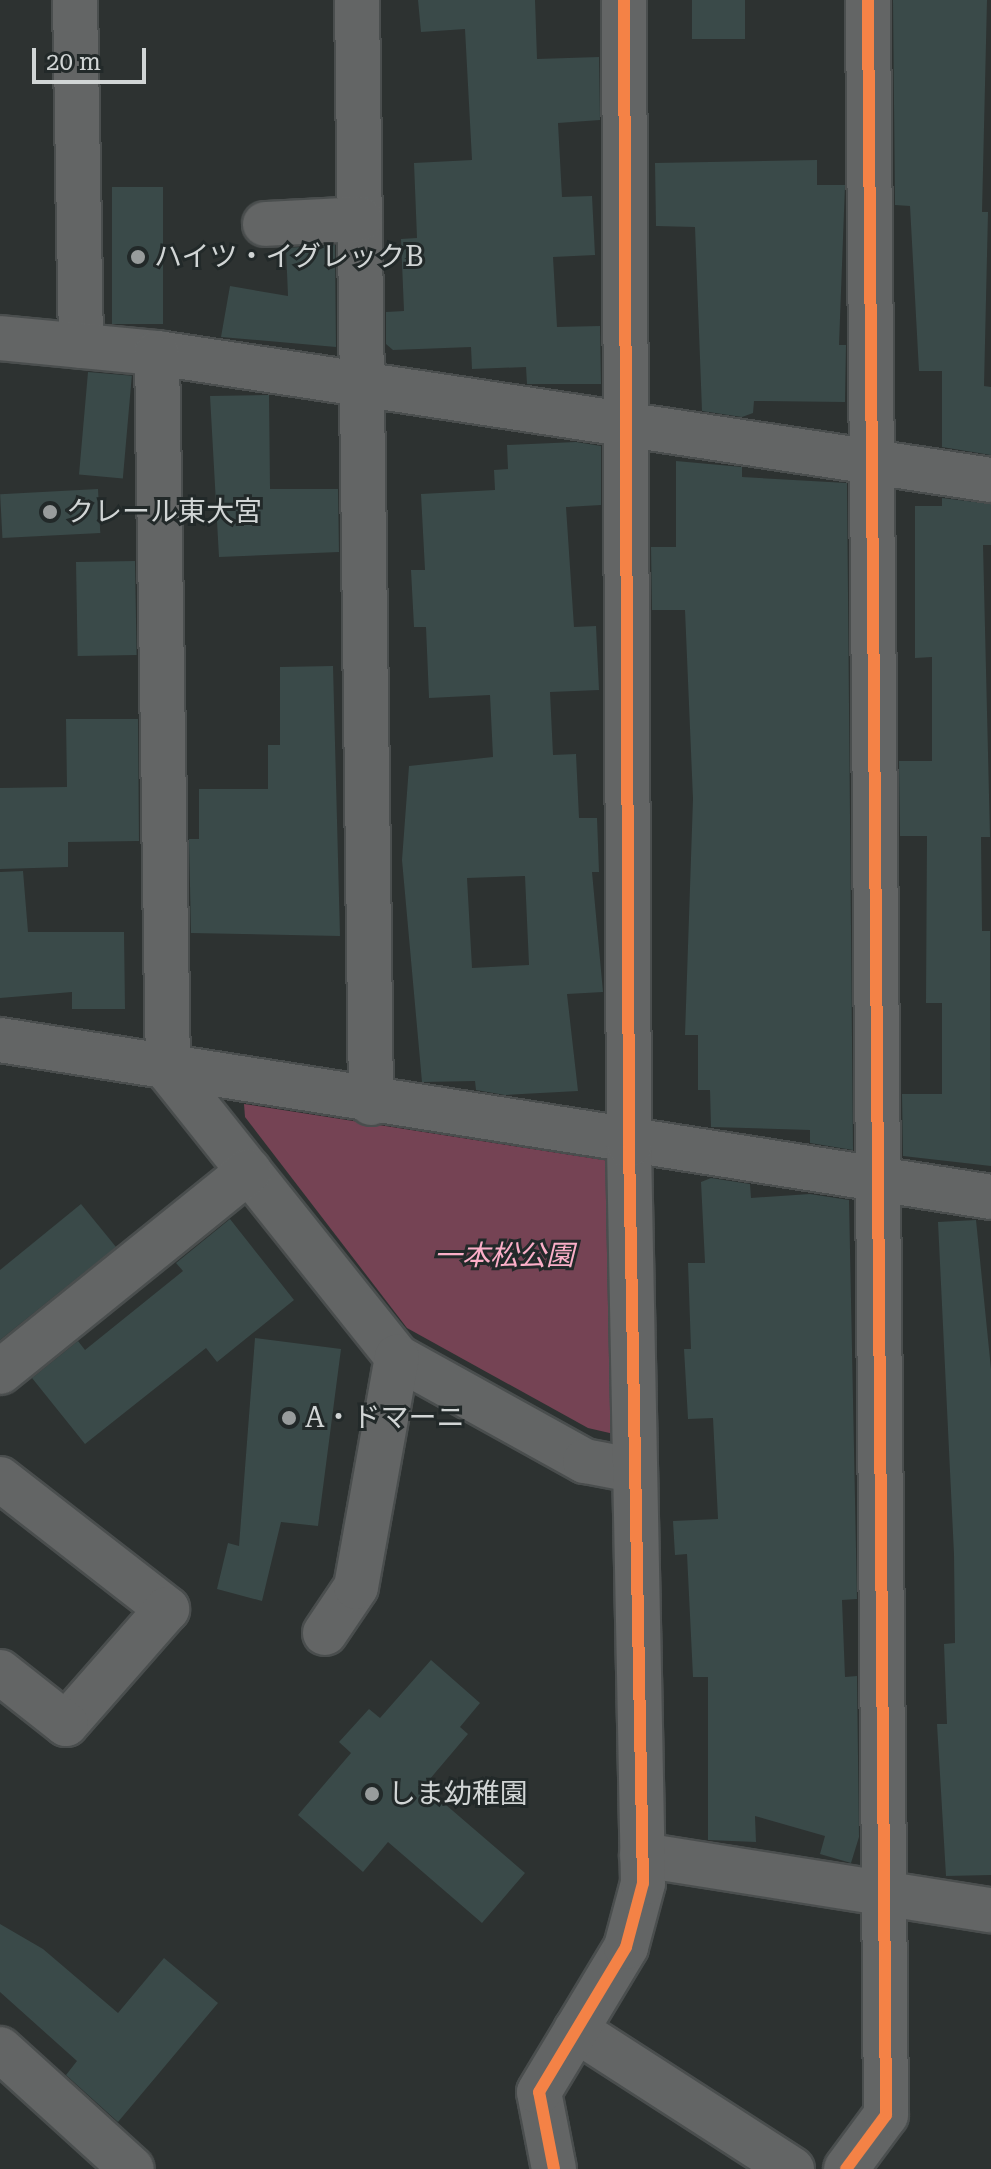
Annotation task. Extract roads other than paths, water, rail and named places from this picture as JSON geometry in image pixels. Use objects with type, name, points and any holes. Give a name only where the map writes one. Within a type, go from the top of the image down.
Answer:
[{"type":"street","points":[[75,0],[81,346]]},
{"type":"street","points":[[357,0],[371,1103]]},
{"type":"street","points":[[554,2169],[539,2092],[626,1947],[643,1883],[632,1470],[624,0]]},
{"type":"street","points":[[846,2169],[886,2115],[868,0]]},
{"type":"street","points":[[265,224],[360,219]]},
{"type":"street","points":[[0,338],[157,353],[991,480]]},
{"type":"street","points":[[157,353],[168,1070],[397,1357],[585,1461],[632,1470]]},
{"type":"street","points":[[2,1044],[629,1145],[991,1197]]},
{"type":"street","points":[[0,1372],[249,1171]]},
{"type":"street","points":[[325,1633],[356,1587],[397,1357]]},
{"type":"street","points":[[0,1479],[167,1609],[66,1724],[0,1672]]},
{"type":"street","points":[[642,1855],[991,1910]]},
{"type":"street","points":[[576,2030],[792,2169]]},
{"type":"street","points":[[0,2049],[132,2169]]},
{"type":"place","name":"ハイツ・イグレックB","points":[[138,257]]},
{"type":"place","name":"クレール東大宮","points":[[50,512]]},
{"type":"place","name":"A・ドマーニ","points":[[289,1418]]},
{"type":"place","name":"しま幼稚園","points":[[372,1794]]},
{"type":"park label","name":"一本松公園","points":[[504,1256]]}]
